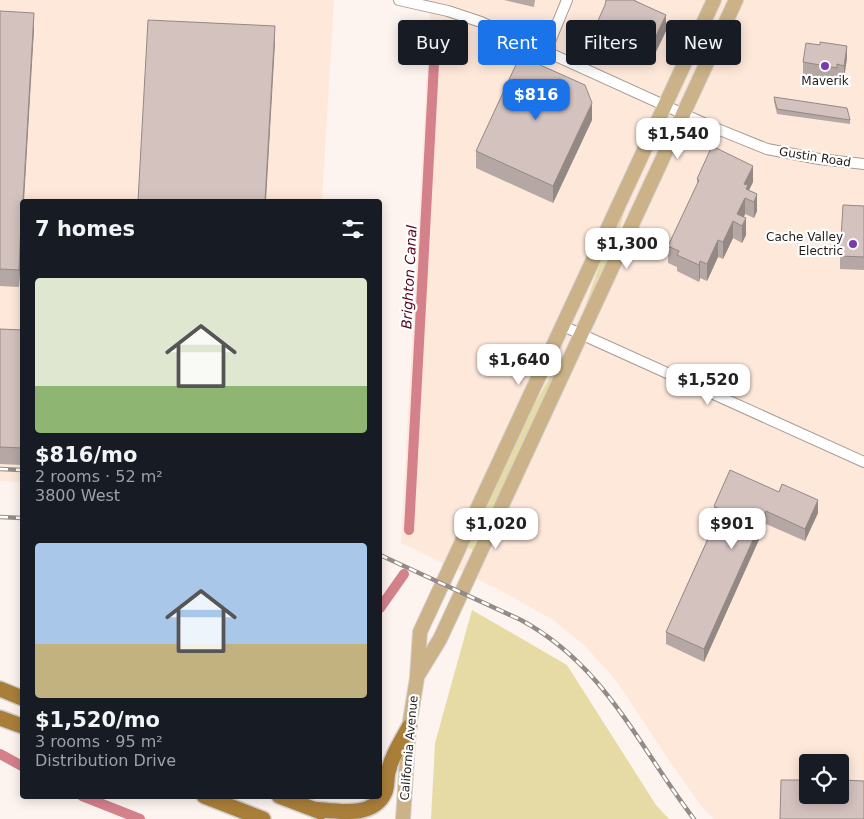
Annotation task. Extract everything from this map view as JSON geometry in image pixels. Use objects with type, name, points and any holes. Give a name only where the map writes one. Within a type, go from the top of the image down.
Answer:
[{"type":"highway","points":[[0,689],[20,697]]},
{"type":"highway","points":[[0,718],[20,725]]},
{"type":"highway","points":[[382,796],[386,790],[388,769],[409,727]]},
{"type":"highway","points":[[212,799],[263,819]]},
{"type":"highway","points":[[287,799],[339,819]]},
{"type":"highway","points":[[313,809],[357,813],[367,811],[376,805],[380,799]]},
{"type":"main road","name":"California Avenue","points":[[403,819],[409,727],[417,678],[420,632],[714,0]]},
{"type":"main road","name":"California Avenue","points":[[417,678],[440,639],[736,0]]},
{"type":"street","name":"Gustin Road","points":[[399,0],[462,15],[478,22]]},
{"type":"street","points":[[556,27],[567,0]]},
{"type":"street","name":"Gustin Road","points":[[556,56],[684,115],[767,149],[819,160],[864,164]]},
{"type":"street","points":[[563,326],[864,462]]},
{"type":"shaded area","points":[[0,0],[334,0],[322,199],[20,199],[20,482],[0,481]]},
{"type":"shaded area","points":[[431,0],[864,0],[864,819],[714,819],[701,806],[617,682],[585,646],[553,620],[502,591],[401,543],[427,65],[468,65],[468,20],[430,20]]},
{"type":"shaded area","points":[[626,206],[615,243],[584,310],[603,255]]},
{"type":"shaded area","points":[[563,356],[473,550],[467,547],[532,408]]},
{"type":"shaded area","points":[[472,610],[567,665],[656,805],[669,819],[431,819],[435,743]]},
{"type":"building","points":[[606,0],[633,0],[666,15],[656,36],[656,20],[598,20]]},
{"type":"building","points":[[0,11],[34,13],[23,199],[20,199],[19,270],[0,269]]},
{"type":"building","points":[[148,20],[275,26],[265,199],[138,199]]},
{"type":"building","points":[[820,42],[847,46],[844,66],[837,64],[837,68],[803,62],[806,43],[820,45]]},
{"type":"building","points":[[516,65],[540,65],[585,85],[592,103],[553,186],[476,151]]},
{"type":"building","name":"Maverik","points":[[774,97],[847,108],[850,120],[777,109]]},
{"type":"building","name":"Cache Valley Electric","points":[[712,146],[753,166],[744,184],[748,185],[746,189],[757,194],[754,202],[745,198],[737,214],[746,218],[742,226],[733,221],[723,242],[718,240],[707,264],[700,261],[699,265],[677,255],[679,251],[668,246],[699,180],[697,179]]},
{"type":"building","name":"Cache Valley Electric","points":[[843,205],[864,206],[864,257],[840,256]]},
{"type":"building","points":[[0,329],[20,330],[20,448],[0,447]]},
{"type":"building","points":[[730,470],[779,492],[782,484],[818,500],[805,529],[766,511],[704,649],[666,632],[721,510],[714,506]]},
{"type":"building","points":[[781,780],[799,780],[799,804],[849,804],[849,780],[864,781],[864,819],[780,819]]},
{"type":"waterway","name":"Brighton Canal","points":[[409,530],[434,65]]},
{"type":"waterway","name":"Brighton Canal","points":[[382,605],[404,574]]},
{"type":"waterway","name":"Brighton Canal","points":[[0,754],[20,765]]},
{"type":"waterway","name":"Brighton Canal","points":[[90,799],[140,819]]},
{"type":"railway","points":[[0,469],[20,470]]},
{"type":"railway","points":[[0,517],[20,518]]},
{"type":"railway","points":[[382,556],[521,620],[551,639],[576,660],[618,709],[694,819]]},
{"type":"place","name":"Maverik","points":[[825,66]]},
{"type":"place","name":"Cache Valley Electric","points":[[853,244]]}]
